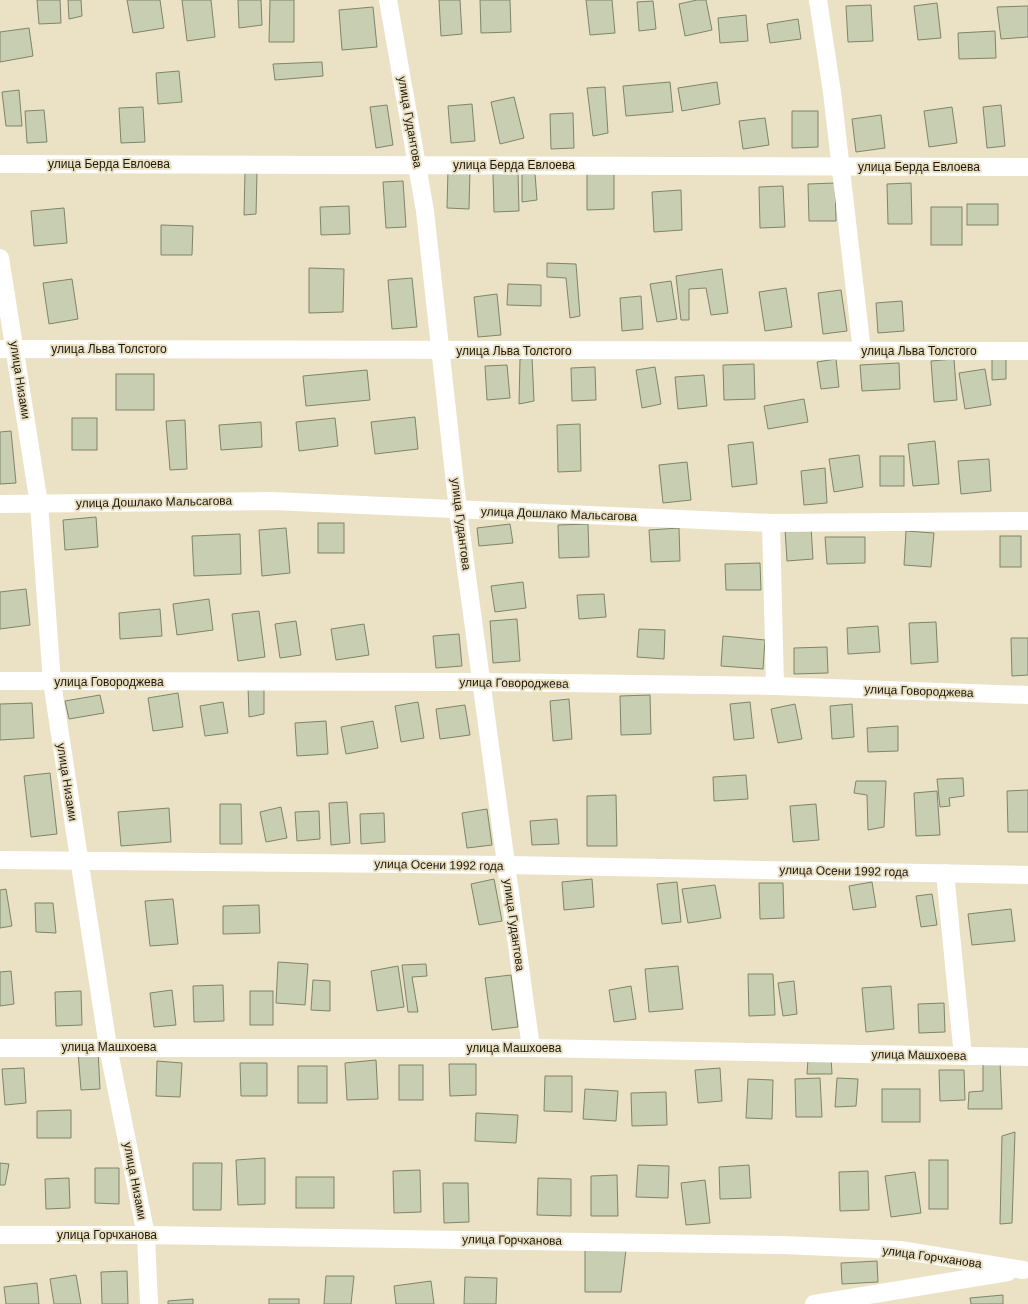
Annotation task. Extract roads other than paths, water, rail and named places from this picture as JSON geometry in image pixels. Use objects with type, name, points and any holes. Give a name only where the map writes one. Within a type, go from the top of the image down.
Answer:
[{"type":"street","name":"улица Гудантова","points":[[388,0],[418,165],[442,351],[458,510],[531,1048]]},
{"type":"street","points":[[818,0],[842,167],[862,351]]},
{"type":"street","name":"улица Берда Евлоева","points":[[0,164],[1028,167]]},
{"type":"street","name":"улица Низами","points":[[0,258],[8,349],[39,504],[52,682],[108,1047],[146,1235],[149,1304]]},
{"type":"street","name":"улица Льва Толстого","points":[[8,349],[1028,351]]},
{"type":"street","name":"улица Дошлако Мальсагова","points":[[0,504],[272,501],[771,523],[1028,522]]},
{"type":"street","points":[[771,523],[775,686]]},
{"type":"street","name":"улица Говороджева","points":[[0,681],[482,682],[775,686],[1028,694]]},
{"type":"street","name":"улица Осени 1992 года","points":[[0,860],[506,865],[1028,875]]},
{"type":"street","points":[[946,873],[963,1056]]},
{"type":"street","name":"улица Машхоева","points":[[0,1048],[531,1048],[1028,1058]]},
{"type":"street","name":"улица Горчханова","points":[[0,1235],[146,1235],[792,1245],[900,1250],[1025,1270]]},
{"type":"street","points":[[814,1304],[1025,1270]]}]
